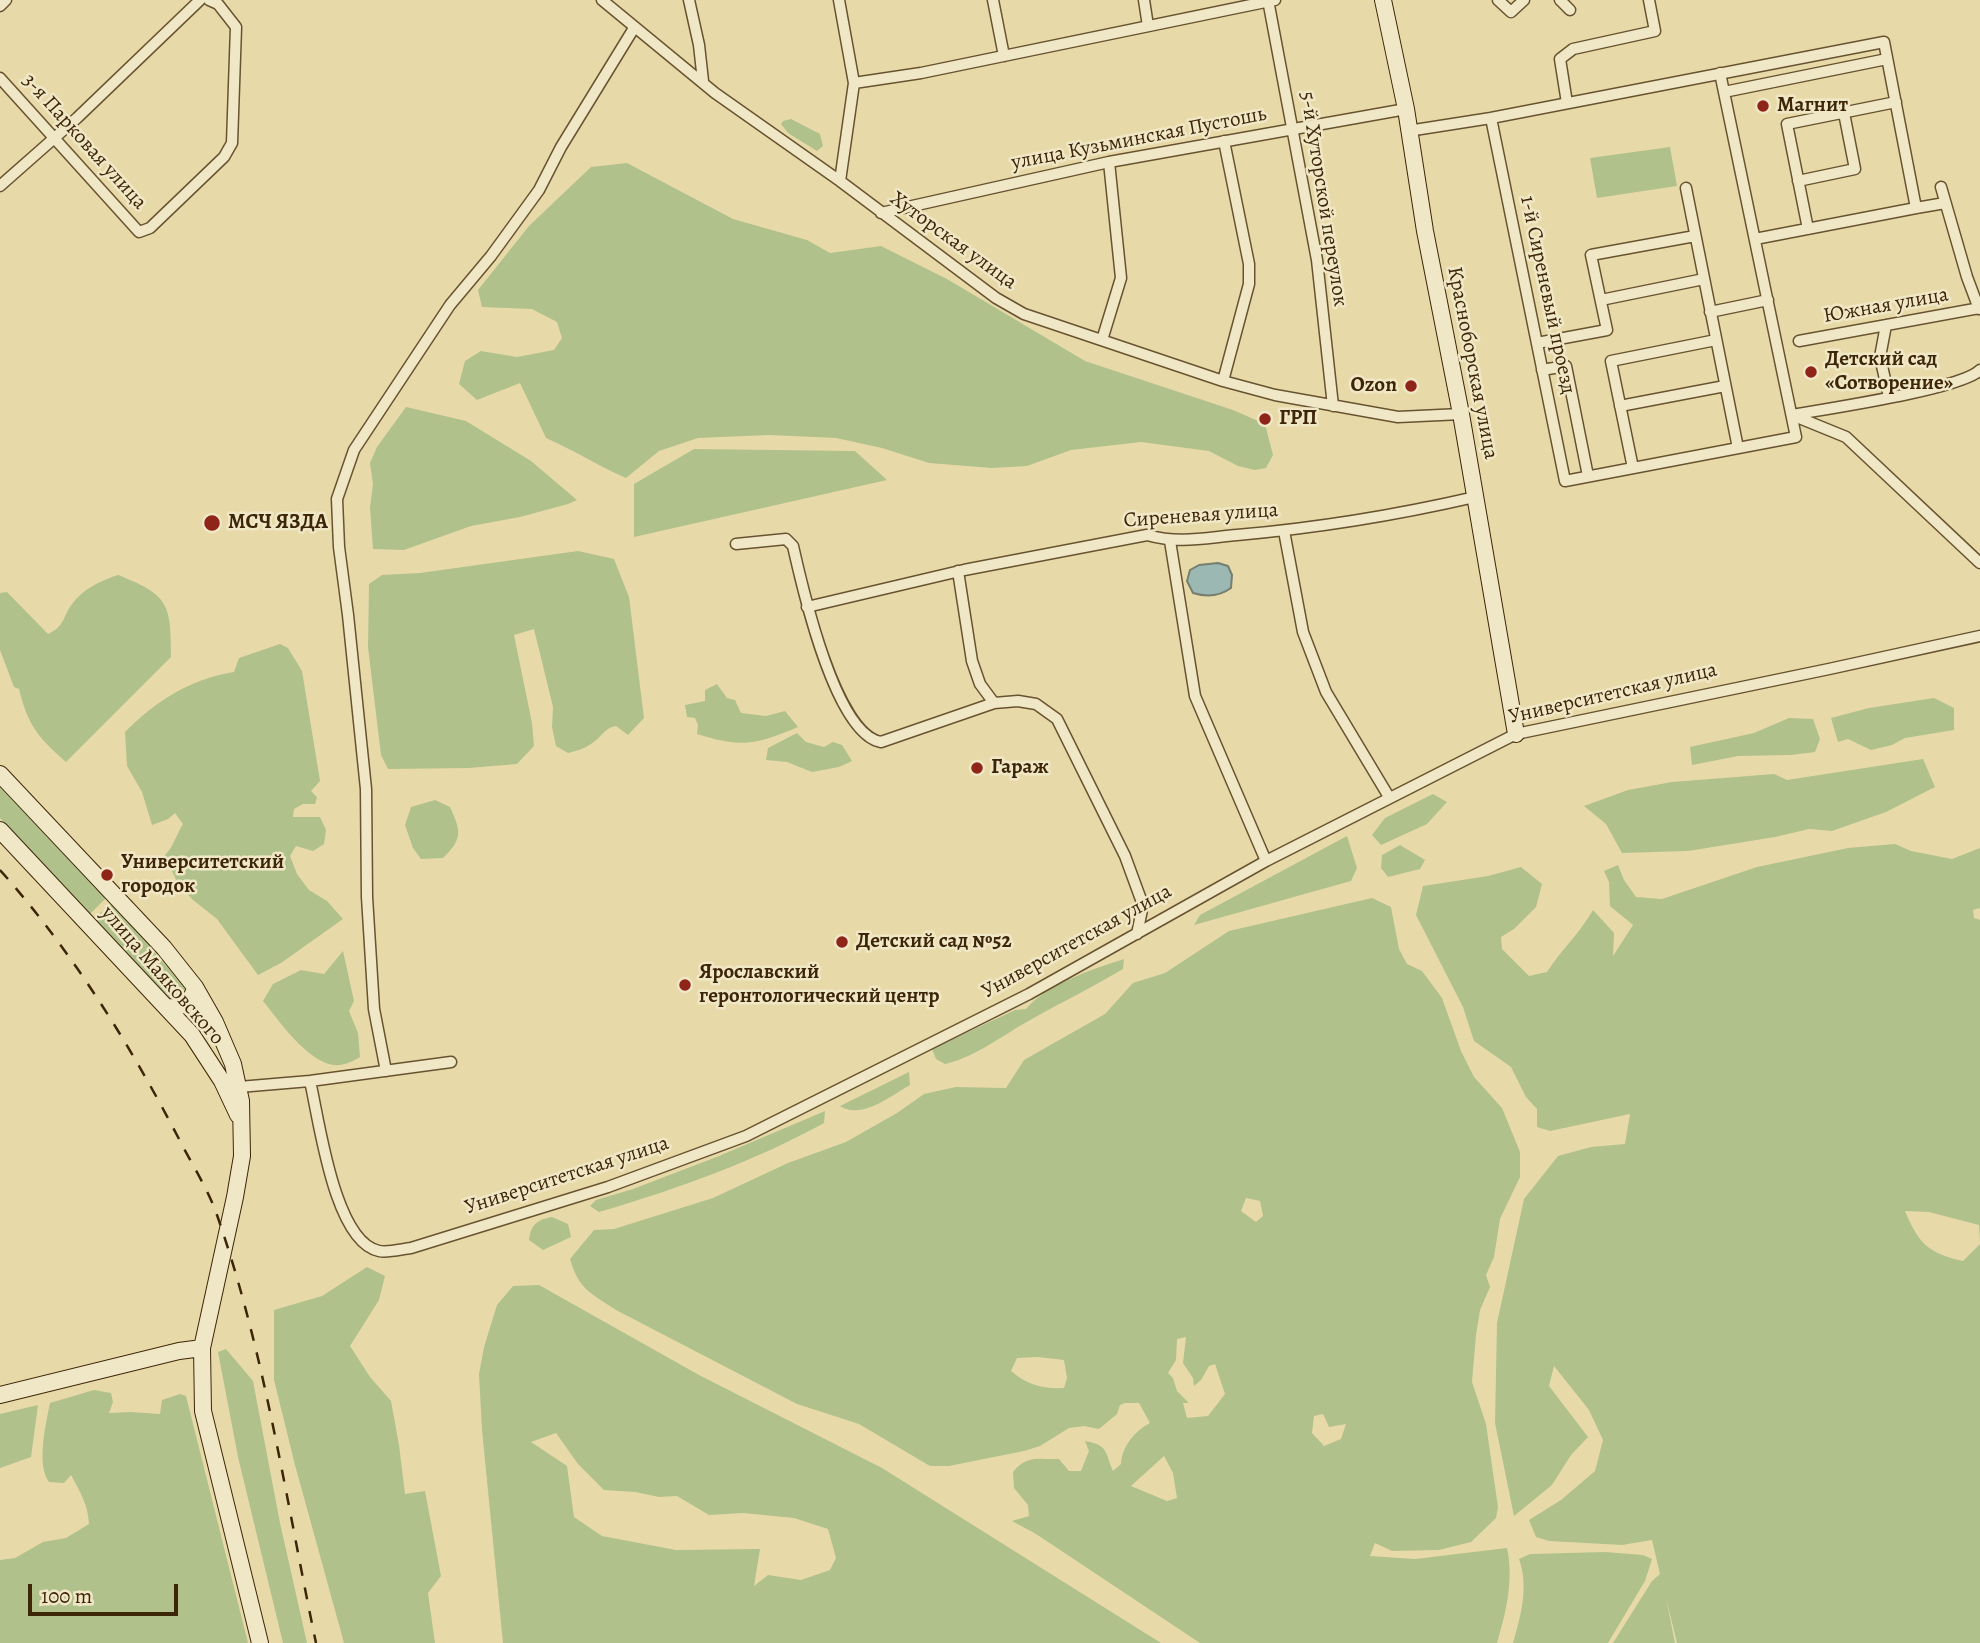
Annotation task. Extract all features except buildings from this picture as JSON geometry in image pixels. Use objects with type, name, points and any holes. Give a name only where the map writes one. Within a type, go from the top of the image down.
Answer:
[{"type":"main road","name":"Красноборская улица","points":[[1383,0],[1406,109],[1425,231],[1461,414],[1516,734]]},
{"type":"main road","name":"улица Маяковского","points":[[0,774],[164,948],[195,988],[215,1022],[233,1064],[241,1101],[240,1121]]},
{"type":"main road","name":"улица Маяковского","points":[[0,830],[192,1035],[208,1058],[240,1121]]},
{"type":"main road","points":[[167,1007],[183,1006],[193,997],[195,988]]},
{"type":"main road","points":[[240,1121],[242,1156],[236,1197],[202,1348],[203,1411],[260,1643]]},
{"type":"main road","points":[[0,1395],[202,1348]]},
{"type":"street","points":[[0,6],[6,0]]},
{"type":"street","points":[[0,186],[54,139],[200,0]]},
{"type":"street","name":"3-я Парковая улица","points":[[0,78],[139,232],[150,228],[224,157],[232,143],[236,27],[218,4],[209,0]]},
{"type":"street","name":"Хуторская улица","points":[[602,0],[715,93],[840,181],[996,299],[1024,314],[1223,381],[1333,406],[1398,417],[1461,414]]},
{"type":"street","points":[[690,0],[703,81]]},
{"type":"street","points":[[839,0],[854,83],[840,181]]},
{"type":"street","points":[[993,0],[1004,56]]},
{"type":"street","points":[[1144,0],[1148,26]]},
{"type":"street","points":[[854,83],[921,73],[1271,0]]},
{"type":"street","name":"5-й Хуторской переулок","points":[[1271,0],[1317,260],[1333,406]]},
{"type":"street","points":[[1498,0],[1511,12],[1524,0]]},
{"type":"street","points":[[1560,0],[1570,10]]},
{"type":"street","points":[[1567,103],[1560,59],[1573,49],[1655,31],[1648,0]]},
{"type":"street","points":[[386,1071],[374,1009],[367,897],[366,789],[339,547],[337,499],[355,450],[450,305],[491,256],[539,190],[561,147],[634,28]]},
{"type":"street","points":[[1408,131],[1491,118],[1884,42],[1916,208]]},
{"type":"street","points":[[1724,92],[1887,59]]},
{"type":"street","points":[[1542,370],[1566,366],[1588,476],[1796,437],[1720,73]]},
{"type":"street","points":[[1808,229],[1787,124],[1895,102]]},
{"type":"street","name":"улица Кузьминская Пустошь","points":[[881,213],[1109,162],[1406,109]]},
{"type":"street","points":[[1798,181],[1855,170],[1844,113]]},
{"type":"street","name":"1-й Сиреневый проезд","points":[[1491,118],[1565,481],[1588,476]]},
{"type":"street","points":[[1223,381],[1249,284],[1249,264],[1224,141]]},
{"type":"street","points":[[1102,340],[1121,278],[1109,162]]},
{"type":"street","points":[[1941,187],[1980,308]]},
{"type":"street","points":[[1686,188],[1738,448]]},
{"type":"street","points":[[1755,239],[1945,202]]},
{"type":"street","points":[[1536,343],[1607,330],[1591,255],[1695,236]]},
{"type":"street","points":[[1601,300],[1704,279]]},
{"type":"street","points":[[1710,312],[1768,300]]},
{"type":"street","name":"Южная улица","points":[[1799,341],[1980,308]]},
{"type":"street","points":[[1886,325],[1880,357],[1889,397]]},
{"type":"street","points":[[1633,468],[1611,360],[1716,340]]},
{"type":"street","points":[[1792,415],[1948,385],[1980,370]]},
{"type":"street","points":[[1620,406],[1725,386]]},
{"type":"street","points":[[1792,415],[1846,438],[1980,563]]},
{"type":"street","name":"Сиреневая улица","points":[[807,607],[958,572],[1147,535],[1170,541],[1284,531],[1437,506],[1475,497]]},
{"type":"street","points":[[1284,531],[1304,632],[1326,692],[1389,797]]},
{"type":"street","points":[[736,544],[786,538],[793,546],[807,607],[837,691],[857,724],[876,741],[881,742],[994,703],[1018,701],[1036,704],[1056,719],[1125,856],[1143,905],[1137,934]]},
{"type":"street","points":[[1170,541],[1195,696],[1266,861]]},
{"type":"street","points":[[958,572],[972,661],[980,684],[994,703]]},
{"type":"street","name":"Университетская улица","points":[[310,1082],[328,1171],[342,1208],[359,1238],[378,1251],[411,1248],[608,1187],[746,1136],[1029,994],[1266,861],[1516,734],[1980,636]]},
{"type":"street","points":[[239,1087],[310,1082],[451,1062]]},
{"type":"green space","points":[[791,119],[820,134],[823,146],[817,151],[788,133],[781,124]]},
{"type":"green space","points":[[1670,147],[1677,186],[1597,198],[1590,158]]},
{"type":"green space","points":[[627,163],[733,219],[807,240],[830,253],[881,246],[947,279],[1085,361],[1233,410],[1265,424],[1273,455],[1266,468],[1255,470],[1238,466],[1209,451],[1141,442],[1071,450],[1027,466],[992,468],[929,463],[882,448],[836,438],[769,435],[698,438],[659,451],[626,478],[546,438],[520,383],[477,400],[459,384],[465,361],[481,351],[517,357],[554,350],[562,338],[557,322],[532,309],[482,307],[478,290],[529,226],[591,167]]},
{"type":"green space","points":[[406,407],[466,421],[531,461],[577,500],[520,517],[471,526],[404,550],[373,549],[370,508],[373,484],[370,463],[377,447]]},
{"type":"green space","points":[[694,449],[855,451],[887,480],[634,537],[634,484]]},
{"type":"green space","points":[[578,551],[614,559],[629,597],[644,718],[628,735],[616,726],[580,750],[568,753],[556,746],[552,727],[553,707],[534,629],[514,635],[532,723],[534,746],[517,764],[469,768],[388,769],[381,755],[368,647],[369,584],[382,575],[420,573]]},
{"type":"green space","points":[[118,575],[148,589],[164,604],[170,625],[171,657],[66,762],[35,730],[19,689],[14,687],[0,650],[0,593],[7,592],[48,634],[60,625],[81,594]]},
{"type":"green space","points":[[280,644],[288,648],[302,671],[320,781],[311,791],[317,797],[315,804],[303,804],[294,809],[293,817],[320,817],[326,830],[324,844],[313,851],[296,846],[290,856],[297,874],[309,890],[327,901],[343,919],[281,963],[258,975],[217,919],[178,884],[165,855],[183,824],[175,813],[152,825],[142,792],[127,766],[125,732],[175,693],[203,680],[234,672],[239,658]]},
{"type":"green space","points":[[717,684],[727,698],[735,700],[741,713],[766,716],[785,711],[798,727],[771,738],[737,743],[697,734],[698,725],[695,718],[687,717],[685,705],[705,701],[705,690]]},
{"type":"green space","points":[[1934,698],[1954,708],[1954,730],[1905,738],[1892,745],[1871,750],[1848,739],[1838,742],[1831,718],[1869,708]]},
{"type":"green space","points":[[1789,718],[1813,719],[1820,739],[1815,752],[1738,756],[1692,765],[1690,747],[1754,733]]},
{"type":"green space","points":[[797,733],[806,742],[824,747],[833,742],[842,745],[852,761],[839,767],[812,772],[787,762],[766,760],[768,748]]},
{"type":"green space","points":[[1923,759],[1935,787],[1886,812],[1832,831],[1809,829],[1688,851],[1622,853],[1606,824],[1584,806],[1628,790],[1672,782],[1774,774],[1787,780]]},
{"type":"green space","points":[[0,783],[106,898],[90,914],[0,818]]},
{"type":"green space","points":[[1433,794],[1447,802],[1427,824],[1381,845],[1372,835],[1385,818]]},
{"type":"green space","points":[[435,800],[450,807],[458,829],[457,840],[443,858],[421,859],[413,848],[405,825],[411,807]]},
{"type":"green space","points":[[1347,836],[1357,868],[1351,881],[1194,925],[1200,915]]},
{"type":"green space","points":[[1895,844],[1911,851],[1952,859],[1980,848],[1980,908],[1973,910],[1974,918],[1980,920],[1980,1242],[1979,1225],[1929,1212],[1905,1211],[1920,1239],[1941,1254],[1963,1261],[1980,1244],[1980,1643],[1677,1643],[1666,1598],[1675,1643],[1613,1643],[1652,1581],[1660,1574],[1652,1540],[1622,1545],[1549,1541],[1536,1537],[1529,1520],[1561,1500],[1595,1471],[1603,1440],[1589,1410],[1554,1366],[1549,1386],[1588,1437],[1571,1455],[1552,1485],[1514,1516],[1495,1423],[1497,1323],[1524,1199],[1558,1156],[1591,1147],[1625,1144],[1630,1114],[1550,1131],[1537,1127],[1537,1109],[1526,1097],[1511,1067],[1474,1041],[1463,1007],[1416,915],[1423,886],[1488,876],[1521,867],[1542,884],[1536,907],[1514,929],[1501,937],[1502,949],[1529,976],[1547,972],[1593,910],[1614,933],[1613,956],[1633,925],[1610,906],[1609,882],[1604,871],[1618,865],[1624,880],[1636,897],[1662,899],[1757,867],[1848,848]]},
{"type":"green space","points":[[1400,845],[1425,860],[1420,869],[1388,877],[1381,868],[1382,855]]},
{"type":"green space","points":[[1372,898],[1391,907],[1399,949],[1407,964],[1422,971],[1442,998],[1461,1051],[1474,1077],[1502,1108],[1520,1152],[1520,1177],[1500,1219],[1494,1257],[1486,1275],[1490,1287],[1480,1310],[1472,1382],[1486,1424],[1498,1507],[1496,1518],[1471,1542],[1439,1550],[1392,1551],[1375,1543],[1370,1556],[1415,1559],[1507,1548],[1509,1584],[1497,1643],[1200,1643],[1036,1534],[1012,1521],[1029,1516],[1028,1505],[1014,1488],[1013,1472],[1018,1466],[1034,1459],[1059,1459],[1069,1471],[1081,1471],[1089,1451],[1085,1441],[1102,1448],[1113,1471],[1121,1464],[1130,1440],[1150,1423],[1139,1403],[1120,1405],[1117,1414],[1099,1429],[1084,1426],[1069,1428],[1040,1446],[1024,1451],[949,1466],[930,1466],[859,1424],[797,1404],[616,1310],[593,1295],[577,1278],[570,1259],[594,1230],[614,1229],[713,1198],[788,1163],[846,1142],[924,1094],[956,1087],[1006,1088],[1024,1060],[1105,1014],[1133,983],[1165,973],[1229,931]],"holes":[[[1246,1198],[1260,1201],[1263,1216],[1256,1222],[1241,1211]],[[1186,1337],[1183,1363],[1193,1378],[1194,1386],[1209,1366],[1215,1364],[1225,1394],[1208,1416],[1187,1418],[1183,1403],[1189,1403],[1177,1391],[1173,1378],[1168,1373],[1176,1360],[1177,1339]],[[1017,1358],[1064,1360],[1067,1378],[1064,1388],[1042,1387],[1023,1380],[1011,1371]],[[1323,1414],[1329,1427],[1346,1424],[1341,1439],[1324,1446],[1312,1433],[1314,1416]],[[1164,1456],[1173,1473],[1177,1498],[1167,1501],[1131,1486]]]},
{"type":"green space","points":[[113,903],[185,988],[182,997],[172,1001],[94,918]]},
{"type":"green space","points":[[343,951],[354,1001],[349,1011],[358,1033],[360,1057],[333,1065],[323,1062],[303,1048],[263,1001],[273,984],[301,970],[324,974]]},
{"type":"green space","points":[[1124,959],[1123,969],[979,1051],[945,1064],[936,1059],[932,1049],[1015,1010],[1026,1009],[1046,992],[1071,978]]},
{"type":"green space","points":[[909,1072],[910,1085],[876,1105],[857,1110],[840,1106]]},
{"type":"green space","points":[[825,1111],[824,1123],[742,1162],[686,1184],[599,1212],[590,1206],[596,1200],[633,1189],[719,1156]]},
{"type":"green space","points":[[552,1217],[568,1224],[571,1237],[543,1250],[529,1240],[531,1230],[542,1220]]},
{"type":"green space","points":[[367,1267],[385,1276],[379,1300],[350,1346],[370,1377],[391,1401],[405,1494],[425,1491],[441,1576],[428,1593],[435,1643],[344,1643],[274,1380],[274,1310],[322,1296]]},
{"type":"green space","points":[[539,1285],[699,1375],[882,1468],[1161,1643],[503,1643],[479,1374],[497,1305],[513,1286]],"holes":[[[556,1433],[578,1464],[604,1490],[659,1497],[677,1496],[709,1515],[743,1513],[794,1518],[828,1529],[836,1558],[830,1570],[801,1580],[768,1575],[754,1586],[760,1549],[676,1550],[602,1536],[574,1517],[567,1466],[531,1442]]]},
{"type":"green space","points":[[226,1349],[253,1381],[280,1523],[307,1643],[283,1643],[238,1457],[218,1352]]},
{"type":"green space","points":[[94,1390],[111,1393],[113,1402],[109,1413],[160,1414],[162,1400],[180,1394],[186,1396],[248,1643],[0,1643],[0,1560],[15,1558],[43,1542],[66,1538],[89,1524],[85,1504],[71,1475],[64,1483],[49,1482],[45,1475],[43,1455],[50,1403]]},
{"type":"green space","points":[[38,1405],[31,1457],[0,1468],[0,1414]]},
{"type":"green space","points":[[1605,1552],[1643,1555],[1652,1559],[1645,1581],[1608,1643],[1513,1643],[1524,1590],[1519,1559],[1530,1554]]},
{"type":"water","points":[[1218,563],[1228,566],[1232,575],[1231,588],[1213,595],[1193,593],[1187,581],[1190,570],[1199,565]]},
{"type":"railway","points":[[0,870],[51,933],[98,999],[160,1103],[213,1205],[234,1267],[262,1373],[316,1643]]},
{"type":"place","name":"Магнит","points":[[1763,106]]},
{"type":"place","name":"Детский сад «Сотворение»","points":[[1811,372]]},
{"type":"place","name":"Ozon","points":[[1411,386]]},
{"type":"place","name":"ГРП","points":[[1265,419]]},
{"type":"place","name":"МСЧ ЯЗДА","points":[[212,523]]},
{"type":"place","name":"Гараж","points":[[977,768]]},
{"type":"place","name":"Университетский городок","points":[[107,875]]},
{"type":"place","name":"Детский сад №52","points":[[842,942]]},
{"type":"place","name":"Ярославский геронтологический центр","points":[[685,985]]}]
